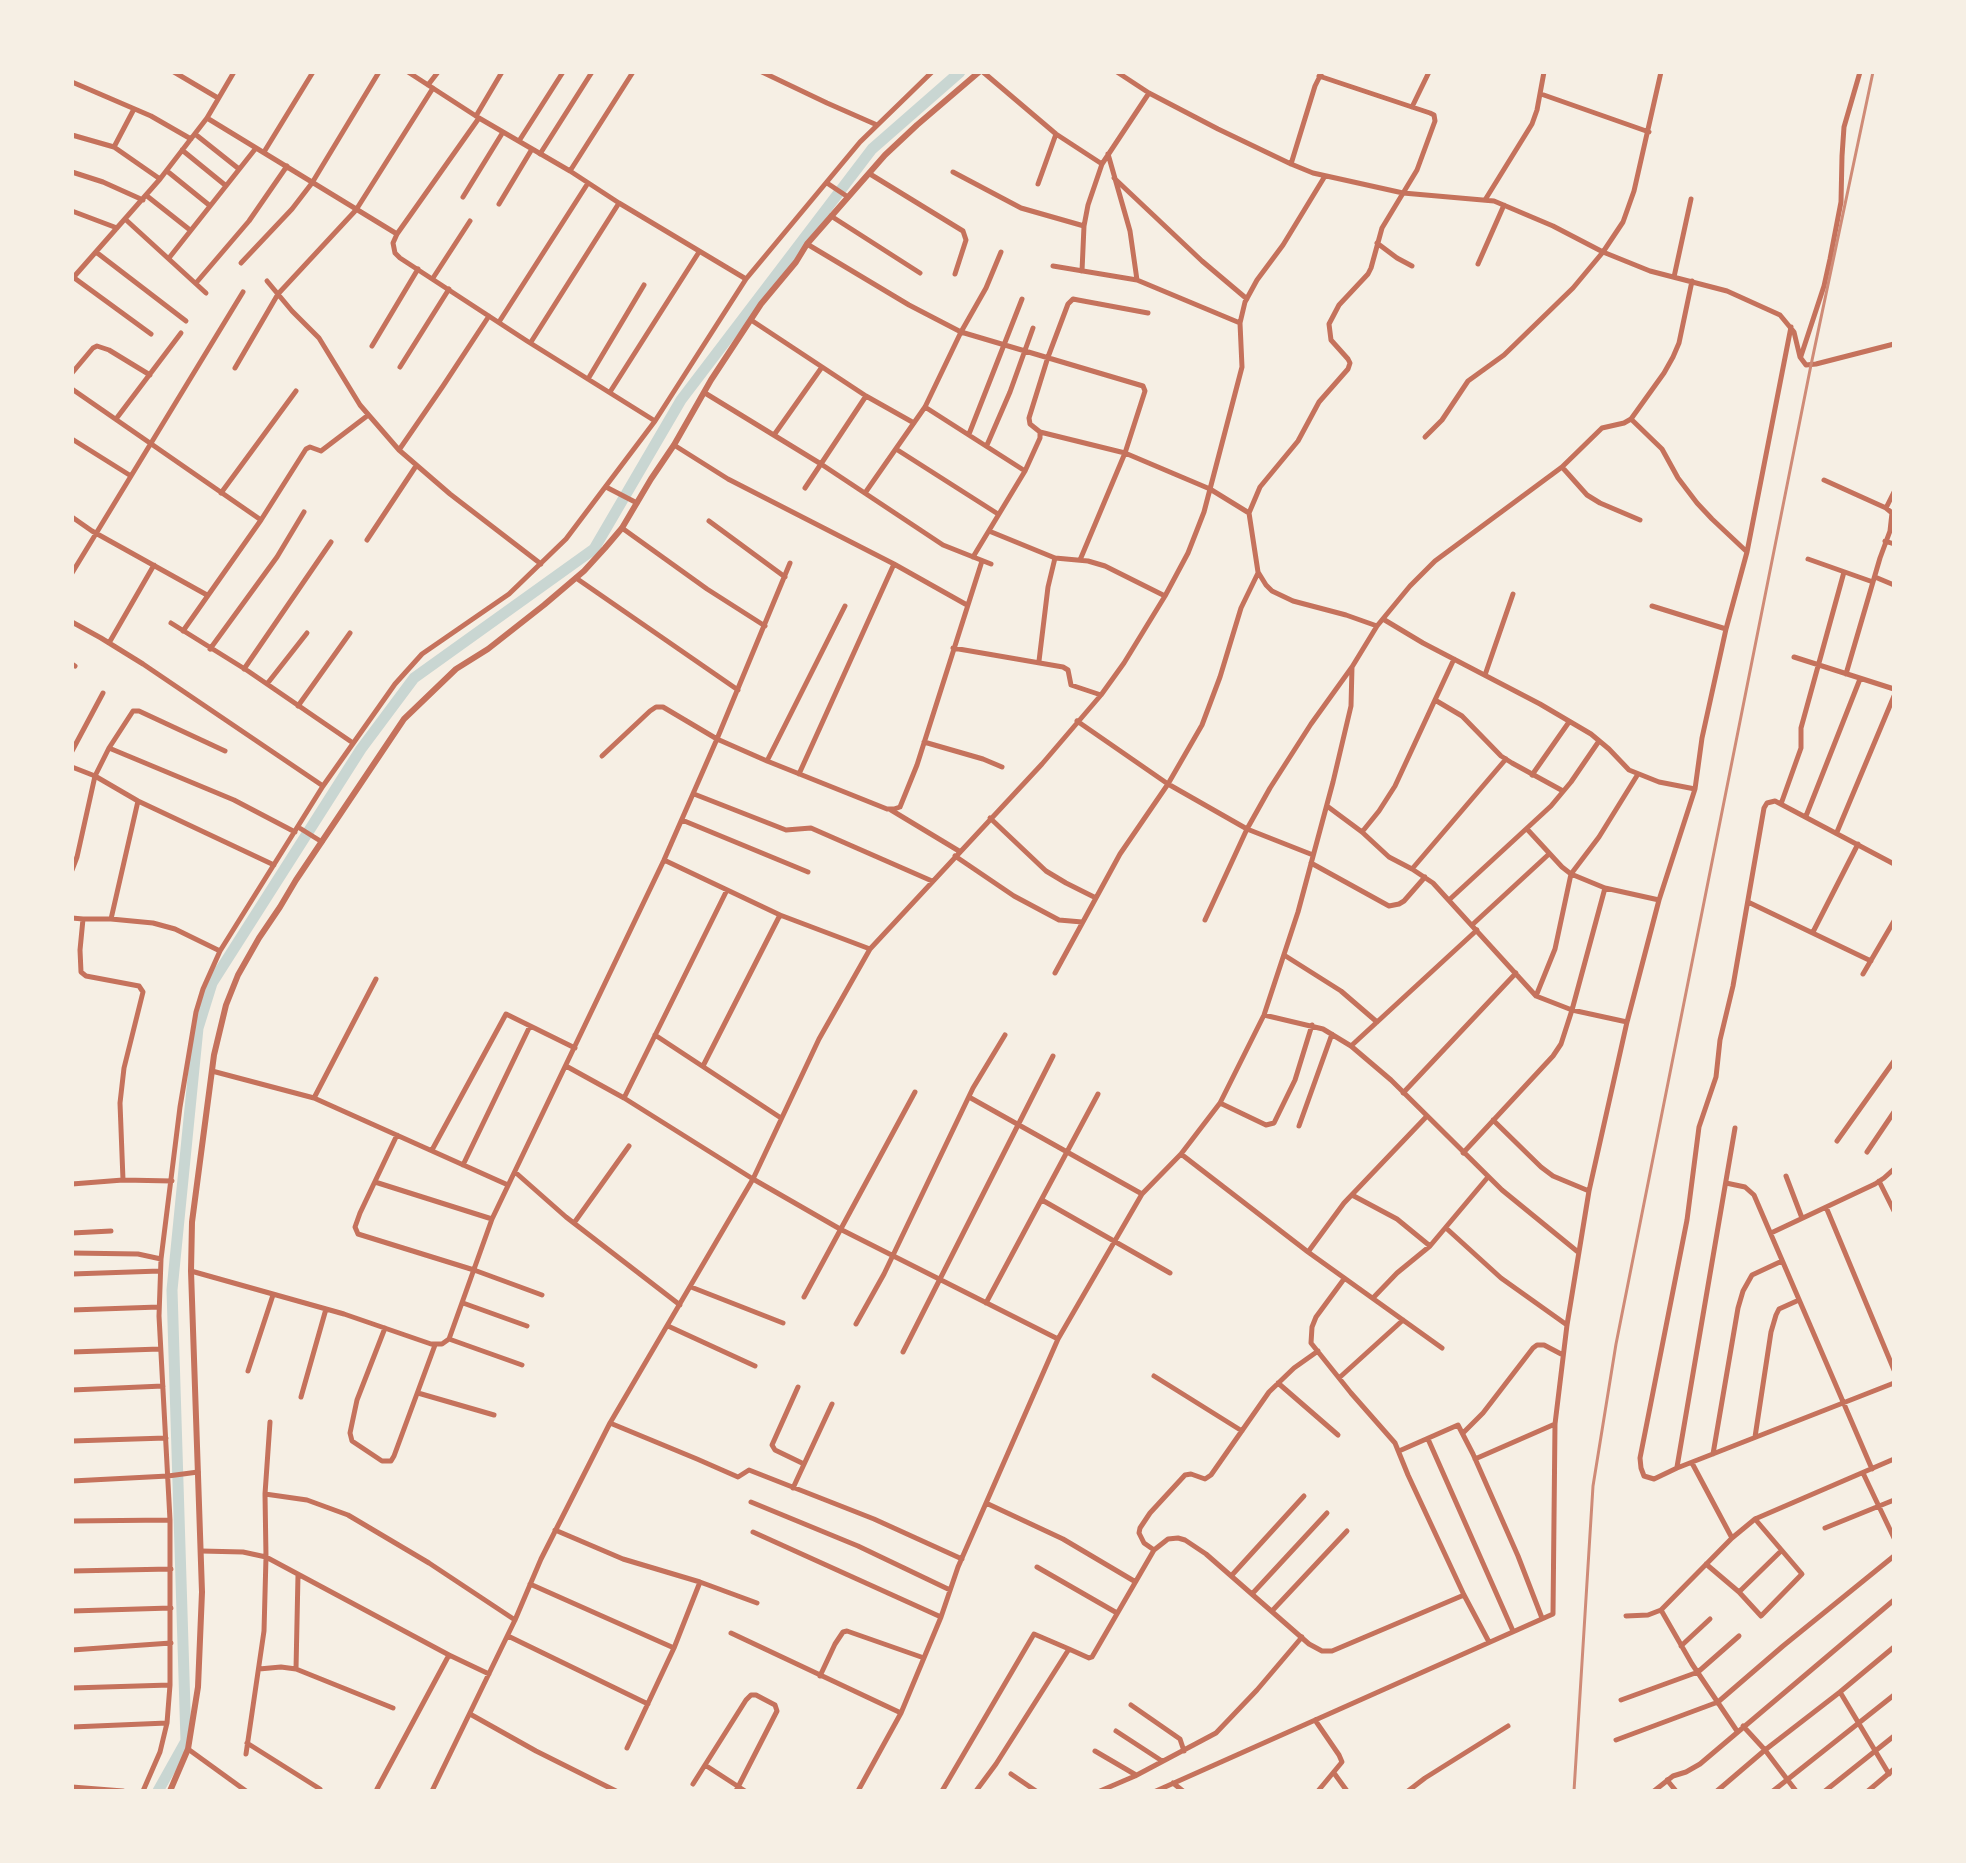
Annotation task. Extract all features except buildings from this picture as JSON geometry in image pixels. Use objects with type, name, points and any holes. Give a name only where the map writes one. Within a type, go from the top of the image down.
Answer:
[{"type":"street","points":[[174,72],[218,98]]},
{"type":"street","points":[[151,334],[73,277],[167,171],[207,118],[234,72]]},
{"type":"street","points":[[264,152],[313,72]]},
{"type":"street","points":[[241,263],[312,183],[379,72]]},
{"type":"street","points":[[408,72],[746,279]]},
{"type":"street","points":[[235,368],[278,294],[356,210],[438,72]]},
{"type":"street","points":[[502,72],[477,117],[397,234],[393,243],[395,253],[655,421]]},
{"type":"street","points":[[519,141],[563,72]]},
{"type":"street","points":[[540,154],[592,72]]},
{"type":"street","points":[[570,171],[633,72]]},
{"type":"street","points":[[762,72],[877,125]]},
{"type":"street","points":[[170,1791],[188,1749],[198,1687],[202,1592],[192,1222],[219,1027],[238,975],[259,938],[404,719],[456,669],[488,649],[576,578],[622,528],[711,380],[761,304],[831,216],[885,155],[917,125],[981,72],[1056,134],[1102,164]]},
{"type":"street","points":[[1117,72],[1149,93],[1291,164],[1325,176],[1403,193],[1485,200],[1504,205],[1650,271],[1727,291],[1780,315],[1797,339],[1803,362],[1811,365],[1894,344]]},
{"type":"street","points":[[1412,107],[1429,72]]},
{"type":"street","points":[[1485,200],[1532,124],[1544,72]]},
{"type":"street","points":[[1425,437],[1442,420],[1468,381],[1504,355],[1573,288],[1623,222],[1649,132],[1661,72]]},
{"type":"street","points":[[1800,357],[1830,259],[1841,202],[1844,127],[1860,72]]},
{"type":"street","points":[[143,1791],[160,1752],[167,1723],[170,1685],[170,1520],[160,1349],[161,1259],[180,1107],[196,1012],[220,951],[323,786],[395,684],[422,654],[509,594],[566,539],[655,421],[746,279],[830,185],[860,142],[930,73]]},
{"type":"street","points":[[1291,164],[1321,74],[1434,115],[1435,121],[1417,170],[1384,223],[1368,274],[1339,305],[1329,324],[1331,340],[1348,359],[1348,369],[1319,402],[1298,441],[1260,487],[1249,513],[1258,572],[1266,585],[1281,596],[1377,626]]},
{"type":"street","points":[[72,82],[193,136],[239,169]]},
{"type":"street","points":[[1082,271],[1084,226],[1102,164],[1149,93]]},
{"type":"street","points":[[1541,94],[1649,132]]},
{"type":"street","points":[[114,147],[135,108]]},
{"type":"street","points":[[207,118],[397,234]]},
{"type":"street","points":[[463,197],[503,132]]},
{"type":"street","points":[[1038,184],[1056,134]]},
{"type":"street","points":[[72,135],[114,147],[160,179]]},
{"type":"street","points":[[169,258],[256,148]]},
{"type":"street","points":[[499,204],[532,149]]},
{"type":"street","points":[[182,150],[225,185]]},
{"type":"street","points":[[1108,154],[1130,231],[1137,280]]},
{"type":"street","points":[[196,283],[249,221],[287,166]]},
{"type":"street","points":[[167,171],[209,205]]},
{"type":"street","points":[[72,172],[145,198],[190,230]]},
{"type":"street","points":[[953,172],[1021,208],[1084,226]]},
{"type":"street","points":[[870,174],[963,231],[966,240],[955,274]]},
{"type":"street","points":[[432,1791],[508,1636],[555,1530],[610,1423],[753,1179],[819,1039],[870,949],[1042,764],[1101,695],[1165,596],[1188,553],[1204,512],[1242,367],[1240,323],[1247,299],[1325,176]]},
{"type":"street","points":[[1114,178],[1247,299]]},
{"type":"street","points":[[499,322],[588,183]]},
{"type":"street","points":[[830,185],[848,197]]},
{"type":"street","points":[[1674,277],[1691,199]]},
{"type":"street","points":[[531,342],[619,203]]},
{"type":"street","points":[[1478,264],[1504,205]]},
{"type":"street","points":[[72,211],[117,228]]},
{"type":"street","points":[[831,216],[920,273]]},
{"type":"street","points":[[125,219],[206,293]]},
{"type":"street","points":[[433,278],[470,221]]},
{"type":"street","points":[[1377,243],[1412,266]]},
{"type":"street","points":[[807,244],[961,332],[1143,386],[1145,391],[1125,453],[1080,560]]},
{"type":"street","points":[[96,252],[186,321]]},
{"type":"street","points":[[610,392],[699,252]]},
{"type":"street","points":[[865,493],[925,407],[1001,252]]},
{"type":"street","points":[[1053,266],[1137,280],[1240,323]]},
{"type":"street","points":[[372,346],[418,269]]},
{"type":"street","points":[[267,281],[319,338],[367,416],[399,450],[541,564]]},
{"type":"street","points":[[1205,920],[1247,829],[1270,788],[1377,626],[1435,561],[1562,467],[1602,428],[1631,419],[1673,357],[1679,343],[1692,281]]},
{"type":"street","points":[[588,379],[644,285]]},
{"type":"street","points":[[400,367],[449,289]]},
{"type":"street","points":[[72,573],[243,292]]},
{"type":"street","points":[[969,434],[1022,299]]},
{"type":"street","points":[[1148,313],[1070,301],[1028,420],[1040,432],[1125,453],[1210,489],[1249,513]]},
{"type":"street","points":[[399,450],[489,316]]},
{"type":"street","points":[[751,320],[866,396],[914,423]]},
{"type":"street","points":[[1156,1791],[1553,1614],[1555,1424],[1567,1325],[1589,1191],[1627,1022],[1659,900],[1695,789],[1702,738],[1747,552],[1791,327]]},
{"type":"street","points":[[987,445],[1033,328]]},
{"type":"street","points":[[116,419],[181,333]]},
{"type":"street","points":[[72,373],[97,346],[150,375]]},
{"type":"street","points":[[774,435],[822,367]]},
{"type":"street","points":[[72,389],[261,520]]},
{"type":"street","points":[[221,493],[296,391]]},
{"type":"street","points":[[705,393],[821,464],[943,545],[991,564]]},
{"type":"street","points":[[805,488],[866,396]]},
{"type":"street","points":[[925,407],[1025,471]]},
{"type":"street","points":[[183,631],[261,520],[306,449],[310,447],[321,451],[367,416]]},
{"type":"street","points":[[1631,419],[1662,449],[1697,503],[1747,552]]},
{"type":"street","points":[[973,557],[1025,471],[1040,432]]},
{"type":"street","points":[[72,439],[131,476]]},
{"type":"street","points":[[674,445],[728,479],[967,605]]},
{"type":"street","points":[[896,449],[998,514]]},
{"type":"street","points":[[367,540],[416,466]]},
{"type":"street","points":[[1562,467],[1587,495],[1640,520]]},
{"type":"street","points":[[1824,480],[1890,510],[1892,518],[1846,674]]},
{"type":"street","points":[[606,487],[637,503]]},
{"type":"street","points":[[1886,508],[1894,492]]},
{"type":"street","points":[[210,649],[277,557],[304,512]]},
{"type":"street","points":[[72,517],[207,595]]},
{"type":"street","points":[[709,521],[785,577]]},
{"type":"street","points":[[622,528],[765,626]]},
{"type":"street","points":[[989,531],[1055,558],[1105,566],[1165,596]]},
{"type":"street","points":[[1885,541],[1894,544]]},
{"type":"street","points":[[244,669],[331,542]]},
{"type":"street","points":[[1039,661],[1044,612],[1055,558]]},
{"type":"street","points":[[1808,559],[1894,585]]},
{"type":"street","points":[[890,809],[900,807],[903,802],[982,561]]},
{"type":"street","points":[[191,1271],[326,1309],[435,1345],[449,1339],[492,1219],[694,794],[790,563]]},
{"type":"street","points":[[799,774],[894,564]]},
{"type":"street","points":[[109,643],[154,565]]},
{"type":"street","points":[[1055,973],[1120,854],[1168,784],[1208,711],[1241,608],[1258,572]]},
{"type":"street","points":[[1781,804],[1801,748],[1801,728],[1844,572]]},
{"type":"street","points":[[576,578],[738,690]]},
{"type":"street","points":[[1485,675],[1513,594]]},
{"type":"street","points":[[767,761],[845,606]]},
{"type":"street","points":[[1652,606],[1726,629]]},
{"type":"street","points":[[1383,619],[1591,734],[1622,764],[1638,774],[1695,789]]},
{"type":"street","points":[[72,622],[251,735],[323,786]]},
{"type":"street","points":[[171,623],[353,743]]},
{"type":"street","points":[[267,684],[307,633]]},
{"type":"street","points":[[298,706],[350,633]]},
{"type":"street","points":[[953,648],[1039,661],[1067,669],[1071,685],[1101,695]]},
{"type":"street","points":[[1794,657],[1894,689]]},
{"type":"street","points":[[1362,832],[1395,786],[1454,659]]},
{"type":"street","points":[[860,1790],[901,1713],[962,1559],[1058,1339],[1142,1194],[1181,1154],[1220,1103],[1264,1015],[1327,806],[1351,706],[1352,667]]},
{"type":"street","points":[[1806,816],[1860,679]]},
{"type":"street","points":[[72,751],[103,693]]},
{"type":"street","points":[[1837,832],[1894,696]]},
{"type":"street","points":[[1435,700],[1462,716],[1506,759],[1563,791]]},
{"type":"street","points":[[602,756],[656,707],[663,707],[717,739],[890,809],[1014,896],[1059,920],[1082,922]]},
{"type":"street","points":[[72,870],[95,776],[109,748],[135,710],[225,751]]},
{"type":"street","points":[[1077,721],[1168,784],[1247,829],[1314,855]]},
{"type":"street","points":[[1532,775],[1569,722]]},
{"type":"street","points":[[1449,900],[1527,829],[1563,791],[1599,741]]},
{"type":"street","points":[[924,742],[1002,767]]},
{"type":"street","points":[[109,748],[234,800],[322,842]]},
{"type":"street","points":[[1412,869],[1506,759]]},
{"type":"street","points":[[72,767],[274,865]]},
{"type":"street","points":[[1536,996],[1555,949],[1571,874],[1599,837],[1638,774]]},
{"type":"street","points":[[694,794],[786,830],[811,828],[932,881]]},
{"type":"street","points":[[111,919],[138,801]]},
{"type":"street","points":[[1894,864],[1781,804],[1771,801],[1764,808],[1733,986],[1720,1040],[1716,1077],[1699,1127],[1687,1220],[1640,1458],[1641,1468],[1644,1476],[1654,1479],[1894,1383]]},
{"type":"street","points":[[1327,806],[1389,857],[1425,877],[1536,996],[1572,1010],[1627,1022]]},
{"type":"street","points":[[990,818],[1046,871],[1096,898]]},
{"type":"street","points":[[682,820],[808,872]]},
{"type":"street","points":[[1527,829],[1571,874],[1605,888],[1659,900]]},
{"type":"street","points":[[1813,932],[1858,844]]},
{"type":"street","points":[[1351,1046],[1549,854]]},
{"type":"street","points":[[664,860],[780,915],[870,949]]},
{"type":"street","points":[[1311,863],[1389,906],[1404,901],[1425,877]]},
{"type":"street","points":[[1463,1153],[1557,1050],[1572,1010],[1605,888]]},
{"type":"street","points":[[624,1098],[727,890]]},
{"type":"street","points":[[1748,902],[1871,961]]},
{"type":"street","points":[[703,1066],[780,915]]},
{"type":"street","points":[[72,918],[153,923],[175,929],[220,951]]},
{"type":"street","points":[[83,919],[81,972],[86,976],[139,986],[143,992],[124,1068],[120,1103],[123,1180]]},
{"type":"street","points":[[1863,974],[1894,921]]},
{"type":"street","points":[[1284,955],[1341,991],[1377,1022]]},
{"type":"street","points":[[1403,1093],[1516,973]]},
{"type":"street","points":[[314,1098],[376,979]]},
{"type":"street","points":[[432,1150],[506,1014],[575,1048]]},
{"type":"street","points":[[1264,1015],[1312,1025],[1351,1046],[1488,1177],[1578,1252]]},
{"type":"street","points":[[1220,1103],[1266,1125],[1274,1123],[1295,1080],[1312,1025]]},
{"type":"street","points":[[463,1165],[530,1026]]},
{"type":"street","points":[[1299,1126],[1332,1034]]},
{"type":"street","points":[[655,1035],[782,1118]]},
{"type":"street","points":[[856,1324],[893,1257],[969,1097],[1005,1035]]},
{"type":"street","points":[[903,1352],[1053,1056]]},
{"type":"street","points":[[1837,1141],[1894,1061]]},
{"type":"street","points":[[566,1066],[840,1229],[1058,1339]]},
{"type":"street","points":[[212,1071],[314,1098],[508,1185]]},
{"type":"street","points":[[804,1297],[915,1092]]},
{"type":"street","points":[[986,1303],[1098,1094]]},
{"type":"street","points":[[969,1097],[1142,1194]]},
{"type":"street","points":[[1867,1152],[1894,1112]]},
{"type":"street","points":[[1308,1252],[1352,1195],[1427,1116]]},
{"type":"street","points":[[1493,1120],[1553,1176],[1589,1191]]},
{"type":"street","points":[[1677,1468],[1735,1128]]},
{"type":"street","points":[[397,1135],[356,1224],[358,1234],[542,1295]]},
{"type":"street","points":[[574,1223],[629,1146]]},
{"type":"street","points":[[1181,1154],[1344,1279],[1442,1348]]},
{"type":"street","points":[[1771,1233],[1879,1181],[1894,1169]]},
{"type":"street","points":[[515,1172],[574,1223],[680,1305]]},
{"type":"street","points":[[1786,1176],[1802,1218]]},
{"type":"street","points":[[1373,1298],[1430,1246],[1488,1177]]},
{"type":"street","points":[[72,1184],[123,1180],[172,1181]]},
{"type":"street","points":[[1879,1181],[1894,1211]]},
{"type":"street","points":[[375,1182],[492,1219]]},
{"type":"street","points":[[1726,1183],[1749,1189],[1754,1195],[1872,1469]]},
{"type":"street","points":[[1352,1195],[1397,1219],[1430,1246]]},
{"type":"street","points":[[1042,1200],[1170,1273]]},
{"type":"street","points":[[1826,1207],[1894,1370]]},
{"type":"street","points":[[1446,1228],[1501,1278],[1567,1325]]},
{"type":"street","points":[[72,1233],[111,1231]]},
{"type":"street","points":[[72,1253],[138,1254],[161,1259]]},
{"type":"street","points":[[1713,1455],[1743,1291],[1752,1275],[1782,1261]]},
{"type":"street","points":[[72,1274],[160,1271]]},
{"type":"street","points":[[1344,1279],[1316,1317],[1311,1343],[1395,1443],[1464,1595],[1489,1642]]},
{"type":"street","points":[[691,1287],[783,1323]]},
{"type":"street","points":[[248,1371],[273,1295]]},
{"type":"street","points":[[1754,1438],[1776,1315],[1779,1309],[1799,1300]]},
{"type":"street","points":[[463,1303],[527,1326]]},
{"type":"street","points":[[72,1310],[159,1307]]},
{"type":"street","points":[[301,1397],[326,1309]]},
{"type":"street","points":[[1339,1378],[1403,1320]]},
{"type":"street","points":[[668,1326],[755,1366]]},
{"type":"street","points":[[385,1328],[357,1400],[350,1433],[352,1441],[382,1461],[391,1461],[435,1345]]},
{"type":"street","points":[[449,1339],[522,1365]]},
{"type":"street","points":[[1463,1433],[1483,1413],[1533,1348],[1544,1345],[1563,1355]]},
{"type":"street","points":[[72,1352],[160,1349]]},
{"type":"street","points":[[1154,1550],[1144,1543],[1139,1533],[1150,1513],[1188,1474],[1208,1478],[1278,1383],[1318,1351]]},
{"type":"street","points":[[1154,1376],[1242,1431]]},
{"type":"street","points":[[1278,1383],[1338,1435]]},
{"type":"street","points":[[72,1390],[163,1386]]},
{"type":"street","points":[[798,1387],[772,1445],[775,1450],[804,1464]]},
{"type":"street","points":[[418,1393],[494,1415]]},
{"type":"street","points":[[793,1488],[832,1404]]},
{"type":"street","points":[[246,1754],[264,1631],[265,1494],[270,1422]]},
{"type":"street","points":[[610,1423],[738,1477],[749,1470],[874,1519],[962,1559]]},
{"type":"street","points":[[1475,1459],[1555,1424]]},
{"type":"street","points":[[1398,1451],[1458,1425],[1518,1556],[1542,1618]]},
{"type":"street","points":[[72,1441],[166,1438]]},
{"type":"street","points":[[1428,1439],[1513,1631]]},
{"type":"street","points":[[1626,1616],[1648,1615],[1661,1610],[1755,1519],[1894,1459]]},
{"type":"street","points":[[1692,1463],[1732,1538]]},
{"type":"street","points":[[72,1481],[198,1472]]},
{"type":"street","points":[[1863,1473],[1894,1538]]},
{"type":"street","points":[[265,1494],[307,1500],[348,1515],[429,1563],[515,1620]]},
{"type":"street","points":[[1232,1575],[1304,1496]]},
{"type":"street","points":[[1825,1528],[1894,1500]]},
{"type":"street","points":[[751,1502],[858,1546],[950,1590]]},
{"type":"street","points":[[986,1503],[1063,1539],[1134,1581]]},
{"type":"street","points":[[1252,1594],[1327,1513]]},
{"type":"street","points":[[1706,1564],[1761,1616],[1802,1574],[1755,1519]]},
{"type":"street","points":[[72,1521],[170,1520]]},
{"type":"street","points":[[555,1530],[623,1559],[757,1603]]},
{"type":"street","points":[[1272,1611],[1347,1531]]},
{"type":"street","points":[[753,1532],[941,1617]]},
{"type":"street","points":[[942,1791],[1034,1634],[1091,1658],[1154,1550],[1168,1539],[1185,1540],[1206,1554],[1314,1648],[1322,1651],[1332,1651],[1464,1595]]},
{"type":"street","points":[[1739,1592],[1781,1550]]},
{"type":"street","points":[[201,1551],[243,1552],[266,1557],[489,1674]]},
{"type":"street","points":[[1616,1740],[1718,1702],[1894,1556]]},
{"type":"street","points":[[1037,1567],[1117,1613]]},
{"type":"street","points":[[72,1571],[171,1569]]},
{"type":"street","points":[[296,1669],[298,1575]]},
{"type":"street","points":[[627,1748],[674,1648],[700,1582]]},
{"type":"street","points":[[530,1584],[674,1648]]},
{"type":"street","points":[[1654,1791],[1673,1776],[1693,1769],[1894,1600]]},
{"type":"street","points":[[72,1611],[171,1608]]},
{"type":"street","points":[[1661,1610],[1737,1731]]},
{"type":"street","points":[[1681,1646],[1710,1619]]},
{"type":"street","points":[[820,1676],[835,1644],[847,1631],[924,1658]]},
{"type":"street","points":[[731,1633],[901,1713]]},
{"type":"street","points":[[508,1636],[648,1704]]},
{"type":"street","points":[[1621,1700],[1698,1672],[1739,1636]]},
{"type":"street","points":[[1100,1791],[1216,1733],[1302,1637]]},
{"type":"street","points":[[72,1650],[171,1643]]},
{"type":"street","points":[[1717,1791],[1894,1647]]},
{"type":"street","points":[[976,1791],[996,1765],[1069,1649]]},
{"type":"street","points":[[377,1789],[449,1655]]},
{"type":"street","points":[[259,1669],[296,1669],[393,1708]]},
{"type":"street","points":[[72,1688],[170,1685]]},
{"type":"street","points":[[1840,1692],[1875,1751],[1891,1771],[1868,1791]]},
{"type":"street","points":[[693,1784],[749,1697],[756,1695],[771,1702],[777,1708],[776,1713],[737,1789]]},
{"type":"street","points":[[1773,1791],[1894,1695]]},
{"type":"street","points":[[1131,1705],[1180,1739],[1184,1751]]},
{"type":"street","points":[[470,1714],[616,1791]]},
{"type":"street","points":[[1315,1720],[1341,1759],[1341,1766],[1318,1791]]},
{"type":"street","points":[[72,1727],[167,1723]]},
{"type":"street","points":[[1408,1791],[1508,1726]]},
{"type":"street","points":[[1743,1726],[1796,1791]]},
{"type":"street","points":[[1116,1731],[1163,1761]]},
{"type":"street","points":[[1825,1791],[1894,1736]]},
{"type":"street","points":[[247,1743],[320,1789]]},
{"type":"street","points":[[188,1749],[236,1788],[246,1791]]},
{"type":"street","points":[[1095,1751],[1136,1775]]},
{"type":"street","points":[[705,1765],[737,1789],[745,1791]]},
{"type":"street","points":[[1334,1773],[1347,1791]]},
{"type":"street","points":[[1011,1774],[1036,1791]]},
{"type":"street","points":[[1667,1780],[1676,1791]]},
{"type":"street","points":[[1173,1783],[1183,1791]]},
{"type":"street","points":[[72,1787],[123,1791]]},
{"type":"waterway","points":[[158,1791],[186,1741],[172,1290],[198,1028],[212,983],[361,749],[414,678],[594,549],[681,400],[872,149],[960,72]]},
{"type":"railway","points":[[1574,1791],[1593,1486],[1616,1344],[1811,365],[1873,72]]}]
